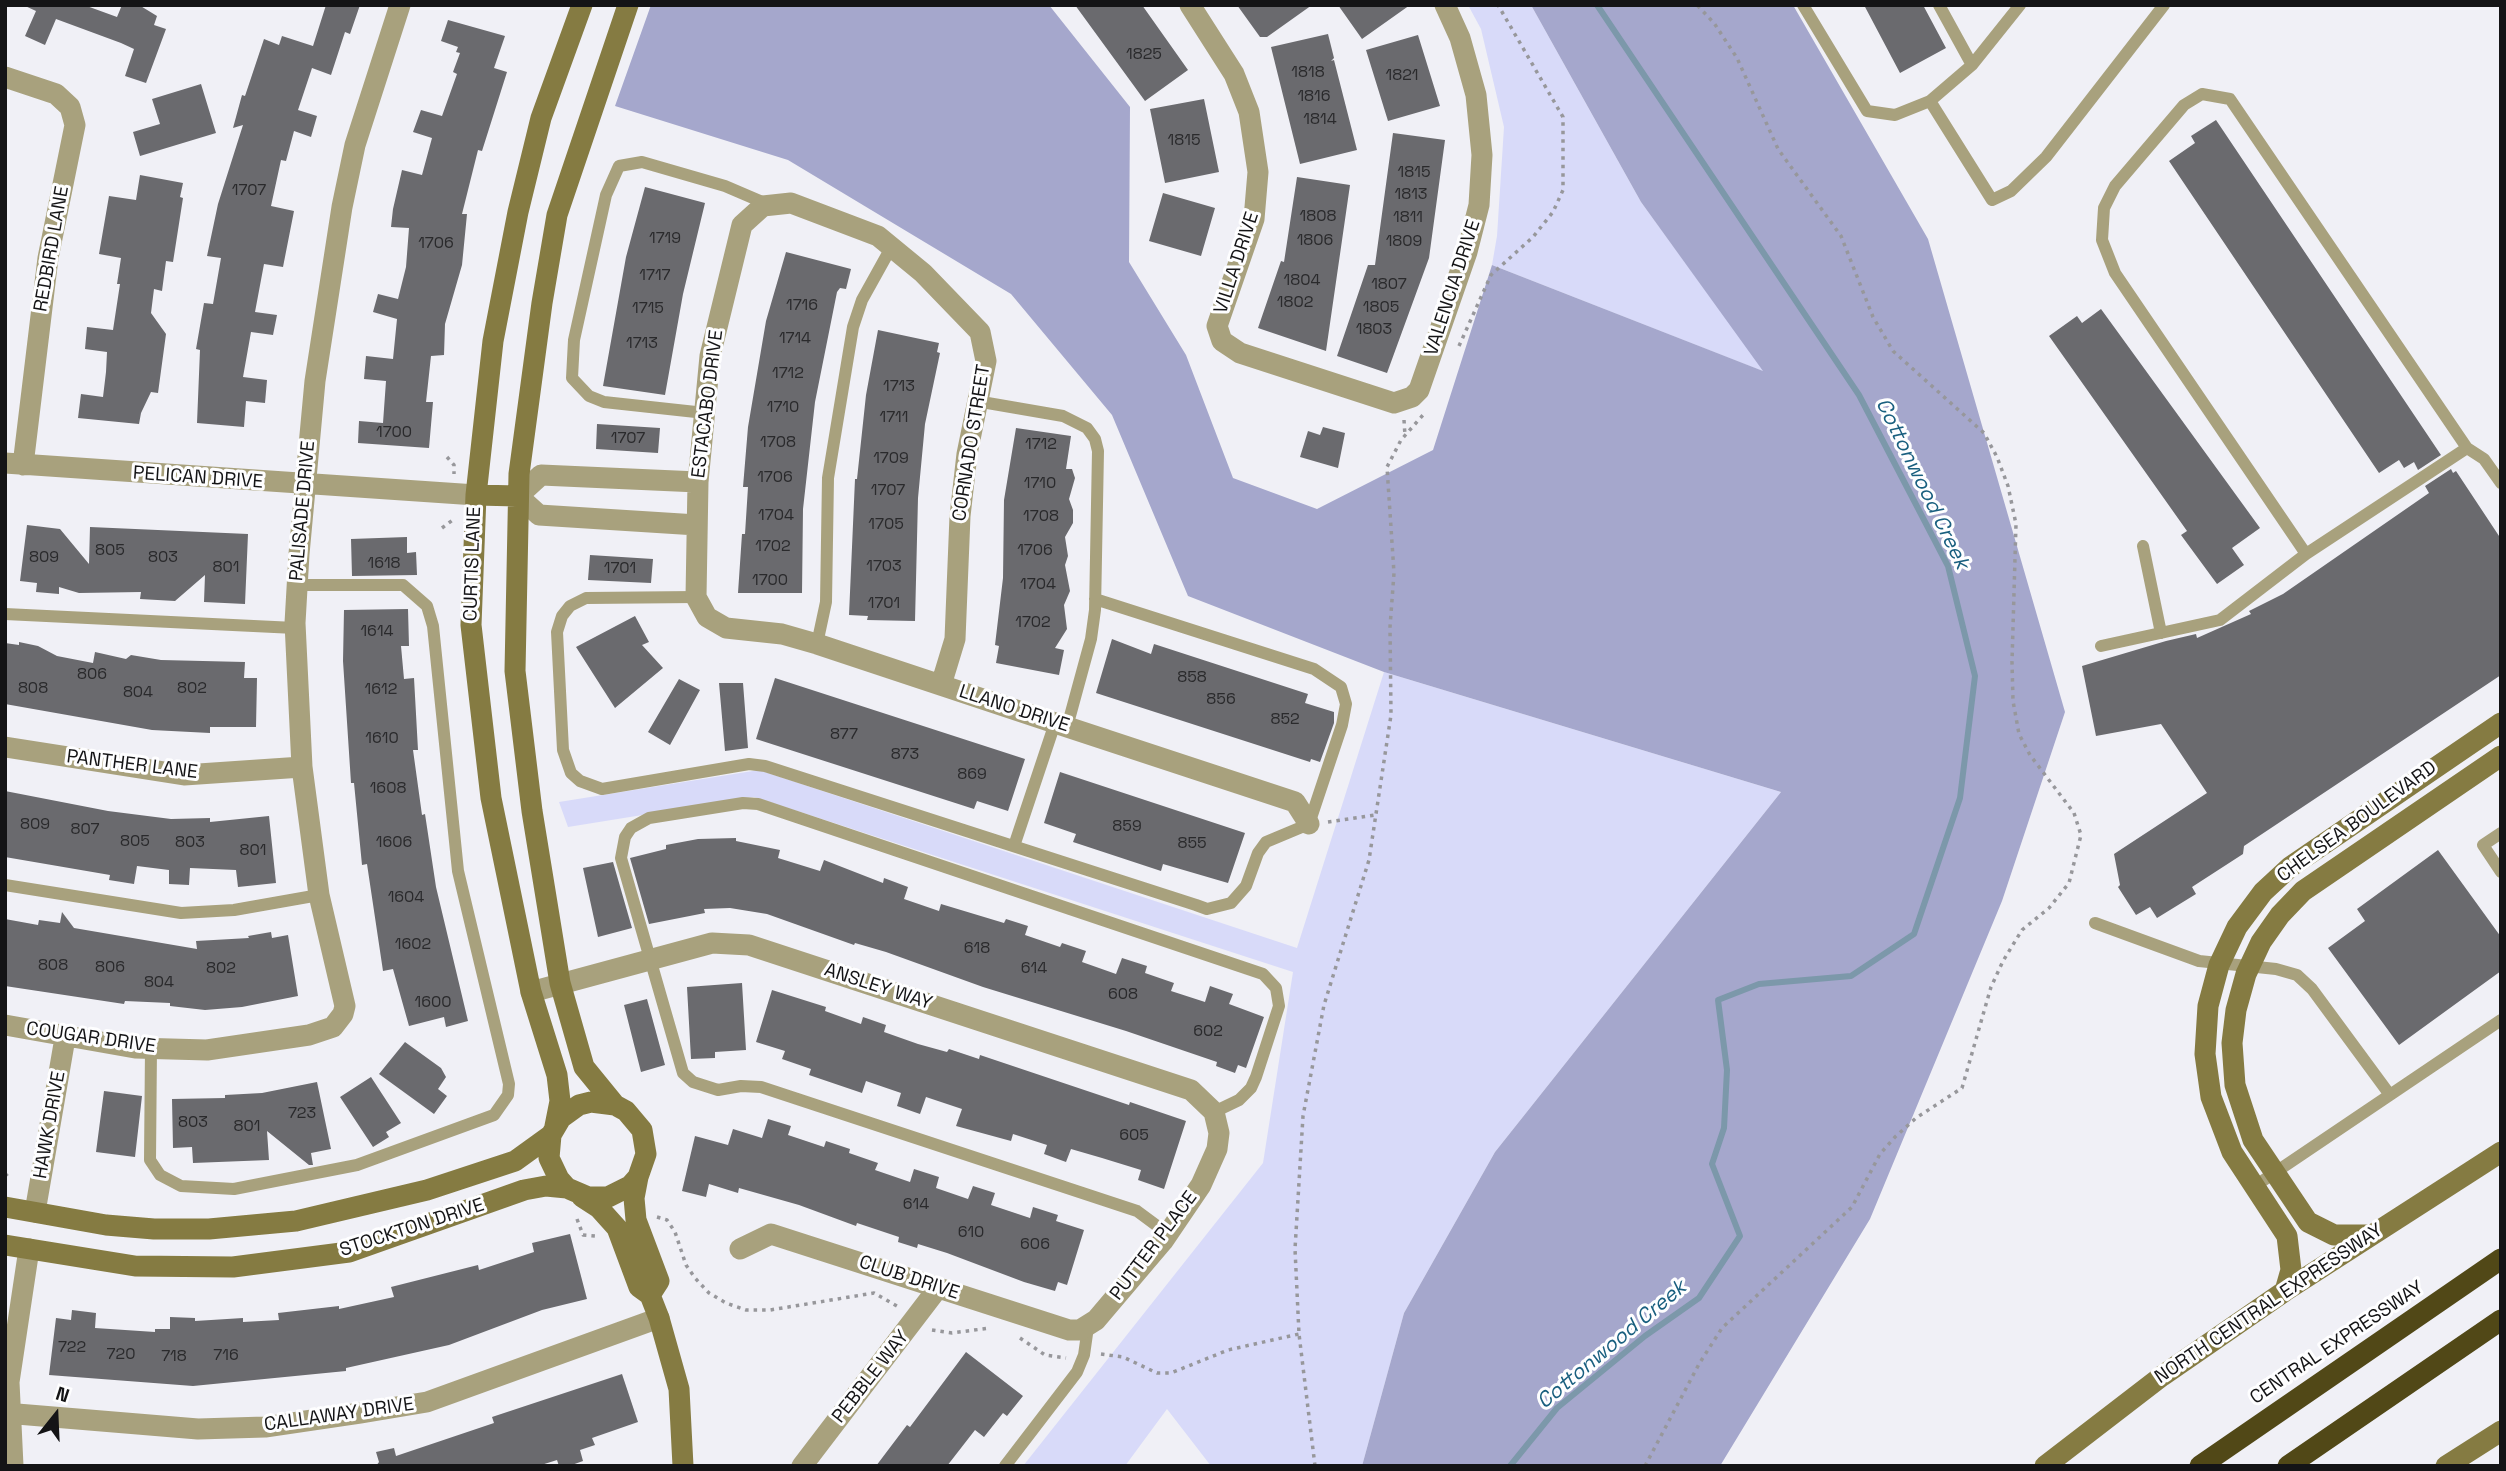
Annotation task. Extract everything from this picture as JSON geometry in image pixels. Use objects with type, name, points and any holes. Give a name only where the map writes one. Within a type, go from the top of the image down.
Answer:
[{"type":"highway","name":"CENTRAL EXPRESSWAY","points":[[2200,1466],[2501,1259]]},
{"type":"highway","points":[[2288,1466],[2501,1320]]},
{"type":"street","name":"PALISADE DRIVE","points":[[339,1021],[345,1006],[319,895],[302,767],[295,628],[297,585],[315,381],[342,206],[355,145],[400,5]]},
{"type":"street","name":"CURTIS LANE","points":[[553,1131],[560,1101],[557,1075],[531,992],[488,779],[471,625],[475,495],[493,341],[518,212],[541,118],[582,5]]},
{"type":"street","points":[[628,5],[557,215],[540,317],[518,496],[515,671],[532,811],[560,983],[584,1067],[615,1105],[635,1119],[645,1141],[646,1154],[634,1198],[636,1220],[659,1281],[650,1295]]},
{"type":"street","name":"VILLA DRIVE","points":[[1190,5],[1234,74],[1249,112],[1258,172],[1254,219],[1217,326],[1222,341],[1240,353],[1384,401],[1405,400]]},
{"type":"street","name":"VALENCIA DRIVE","points":[[1405,400],[1419,390],[1467,252],[1482,181],[1476,94],[1464,50],[1445,5]]},
{"type":"street","name":"REDBIRD LANE","points":[[5,77],[56,94],[70,107],[75,125],[48,258],[14,464]]},
{"type":"street","name":"CORNADO STREET","points":[[767,204],[791,203],[858,227],[892,246],[980,332],[986,361],[976,401],[960,516],[954,639],[941,685]]},
{"type":"street","name":"ESTACABO DRIVE","points":[[707,617],[696,597],[698,482],[710,356],[742,225],[751,214],[767,204]]},
{"type":"street","name":"PELICAN DRIVE","points":[[14,464],[475,495]]},
{"type":"street","points":[[518,496],[541,474],[698,482]]},
{"type":"street","points":[[475,495],[518,496],[539,515],[697,525]]},
{"type":"street","name":"LLANO DRIVE","points":[[707,617],[726,628],[782,634],[817,644],[1295,802],[1309,824]]},
{"type":"street","name":"CHELSEA BOULEVARD","points":[[2285,1291],[2291,1270],[2287,1236],[2232,1152],[2211,1097],[2204,1054],[2208,1006],[2219,965],[2237,927],[2263,892],[2290,867],[2501,723]]},
{"type":"street","name":"PANTHER LANE","points":[[5,747],[184,775],[302,767]]},
{"type":"street","name":"CHELSEA BOULEVARD","points":[[2369,1235],[2333,1234],[2308,1222],[2253,1140],[2235,1085],[2232,1043],[2234,1021],[2249,967],[2261,942],[2280,915],[2303,891],[2501,756]]},
{"type":"street","name":"ANSLEY WAY","points":[[531,992],[712,943],[749,945],[1191,1090],[1203,1098],[1214,1112]]},
{"type":"street","name":"COUGAR DRIVE","points":[[5,1025],[65,1038],[151,1048],[207,1050],[264,1044],[326,1031],[339,1021]]},
{"type":"street","name":"HAWK DRIVE","points":[[35,1212],[65,1038]]},
{"type":"street","points":[[615,1105],[591,1102],[579,1105],[553,1131],[549,1158],[559,1179],[599,1208],[617,1228],[639,1287],[650,1295],[679,1389],[682,1466]]},
{"type":"street","name":"PUTTER PLACE","points":[[1084,1328],[1168,1234],[1201,1185],[1217,1149],[1219,1133],[1214,1112]]},
{"type":"street","name":"STOCKTON DRIVE","points":[[5,1207],[106,1225],[154,1229],[209,1229],[296,1221],[427,1190],[515,1161],[553,1131]]},
{"type":"street","name":"NORTH CENTRAL EXPRESSWAY","points":[[2045,1466],[2162,1376],[2285,1291],[2501,1152]]},
{"type":"street","points":[[572,1191],[608,1197],[623,1191],[638,1177]]},
{"type":"street","name":"STOCKTON DRIVE","points":[[5,1245],[135,1266],[233,1267],[290,1262],[372,1245],[524,1190],[545,1186],[572,1191]]},
{"type":"street","points":[[13,1466],[7,1413],[9,1382],[35,1212]]},
{"type":"street","name":"CLUB DRIVE","points":[[740,1249],[771,1234],[1069,1330],[1084,1328]]},
{"type":"street","name":"PEBBLE WAY","points":[[802,1466],[938,1287]]},
{"type":"street","name":"CALLAWAY DRIVE","points":[[7,1413],[198,1429],[265,1427],[427,1402],[659,1318]]},
{"type":"street","points":[[2446,1466],[2501,1431]]},
{"type":"lane","points":[[1803,5],[1867,111],[1895,115],[1930,101],[1972,65],[2020,5]]},
{"type":"lane","points":[[1939,5],[1972,65]]},
{"type":"lane","points":[[1930,101],[1993,200],[2011,191],[2046,157],[2164,5]]},
{"type":"lane","points":[[2306,554],[2115,273],[2102,240],[2104,208],[2115,186],[2184,105],[2202,94],[2230,99],[2467,448],[2484,459],[2501,483]]},
{"type":"lane","points":[[705,413],[604,402],[579,387],[572,377],[576,327],[606,195],[619,166],[642,162],[725,186],[767,204]]},
{"type":"lane","points":[[817,644],[826,602],[828,478],[853,327],[866,291],[892,246]]},
{"type":"lane","points":[[976,401],[1063,416],[1087,428],[1095,439],[1098,452],[1095,599],[1091,639],[1014,846]]},
{"type":"lane","points":[[2101,646],[2220,620],[2306,554],[2467,448]]},
{"type":"lane","points":[[2143,546],[2161,633]]},
{"type":"lane","points":[[151,1048],[150,1160],[160,1175],[181,1186],[234,1189],[357,1165],[494,1115],[508,1095],[509,1084],[470,934],[458,871],[433,626],[427,606],[403,585],[297,585]]},
{"type":"lane","points":[[696,597],[586,598],[570,606],[562,616],[556,632],[563,750],[571,773],[579,781],[602,789],[758,764],[1196,905],[1219,908],[1240,896],[1266,842],[1309,824],[1342,725],[1346,704],[1341,687],[1314,669],[1095,599]]},
{"type":"lane","points":[[5,614],[295,628]]},
{"type":"lane","points":[[1168,1234],[1137,1211],[761,1087],[741,1086],[718,1090],[693,1082],[683,1073],[621,858],[621,847],[631,828],[649,818],[743,803],[758,804],[1263,974],[1276,988],[1279,1006],[1256,1076],[1251,1088],[1239,1100],[1214,1112]]},
{"type":"lane","points":[[2501,833],[2483,845],[2501,872]]},
{"type":"lane","points":[[5,885],[181,913],[234,910],[319,895]]},
{"type":"lane","points":[[2095,923],[2199,961],[2276,969],[2297,975],[2390,1095]]},
{"type":"lane","points":[[2255,1186],[2501,1020]]},
{"type":"lane","points":[[1005,1466],[1077,1372],[1084,1355],[1084,1328]]},
{"type":"path","points":[[1458,347],[1491,275],[1533,237],[1553,212],[1563,190],[1563,117],[1498,5]]},
{"type":"path","points":[[1645,1466],[1699,1364],[1722,1328],[1852,1207],[1880,1154],[1895,1137],[1916,1118],[1962,1088],[2003,961],[2022,930],[2049,908],[2069,883],[2078,856],[2081,835],[2074,813],[2030,755],[2019,734],[2013,701],[2012,662],[2016,524],[2008,485],[1997,457],[1984,433],[1893,351],[1873,317],[1841,236],[1777,149],[1737,58],[1714,23],[1697,5]]},
{"type":"path","points":[[1315,1466],[1299,1334],[1295,1249],[1303,1116],[1324,1005],[1363,881],[1391,715],[1390,627],[1394,565],[1387,467],[1401,440],[1424,414]]},
{"type":"path","points":[[1309,824],[1374,816]]},
{"type":"path","points":[[5,1176],[11,1171]]},
{"type":"shaded area","points":[[651,5],[1049,5],[1130,107],[1129,262],[1186,355],[1233,478],[1317,509],[1433,450],[1492,265],[1763,371],[1641,202],[1531,5],[1793,5],[1928,239],[2065,712],[2002,901],[1870,1219],[1720,1466],[1362,1466],[1404,1313],[1495,1152],[1781,792],[1384,672],[1188,596],[1112,415],[1011,294],[788,160],[615,106]]},
{"type":"shaded area","points":[[1468,5],[1531,5],[1641,202],[1765,372],[1492,265],[1497,236],[1504,127],[1481,29]]},
{"type":"shaded area","points":[[1384,672],[1781,792],[1495,1152],[1404,1313],[1362,1466],[1211,1466],[1167,1409],[1125,1466],[1023,1466],[1263,1163],[1293,972],[754,797],[568,827],[559,802],[759,770],[1297,948]]},
{"type":"building","points":[[23,5],[84,5],[117,17],[122,5],[139,5],[157,16],[154,25],[166,29],[146,83],[125,76],[134,49],[121,43],[56,19],[45,45],[25,36],[36,11]]},
{"type":"building","points":[[326,5],[360,5],[350,34],[345,32],[331,75],[312,68],[298,110],[317,116],[311,137],[294,131],[286,161],[281,160],[271,206],[294,211],[283,267],[264,264],[255,312],[277,315],[273,335],[251,332],[243,377],[267,380],[265,403],[246,401],[244,427],[197,423],[200,350],[196,349],[204,303],[213,304],[221,258],[207,256],[218,204],[243,125],[233,128],[242,95],[245,96],[264,39],[279,45],[282,36],[313,46]]},
{"type":"building","points":[[1075,5],[1142,5],[1188,70],[1145,101]]},
{"type":"building","points":[[1237,5],[1312,5],[1267,37],[1260,37]]},
{"type":"building","points":[[1338,5],[1410,5],[1362,39]]},
{"type":"building","points":[[1864,5],[1923,5],[1946,48],[1900,73]]},
{"type":"building","points":[[448,20],[505,36],[494,68],[507,72],[482,151],[478,150],[462,214],[467,214],[462,265],[445,324],[444,355],[431,356],[426,402],[433,402],[429,448],[358,443],[359,421],[383,423],[386,381],[364,379],[366,356],[393,359],[397,319],[373,312],[378,294],[398,299],[406,267],[409,228],[391,227],[393,209],[402,170],[422,175],[432,138],[413,132],[421,110],[442,116],[457,74],[453,72],[460,53],[456,52],[458,47],[441,41]]},
{"type":"building","points":[[1328,34],[1334,58],[1331,61],[1334,60],[1357,150],[1300,164],[1271,47]]},
{"type":"building","points":[[1418,35],[1440,106],[1388,121],[1366,50]]},
{"type":"building","points":[[201,84],[216,133],[140,156],[133,132],[160,124],[152,99]]},
{"type":"building","points":[[1204,99],[1219,172],[1165,183],[1150,109]]},
{"type":"building","points":[[2216,120],[2441,455],[2418,470],[2414,462],[2404,468],[2399,460],[2379,473],[2169,161],[2195,143],[2191,136]]},
{"type":"building","points":[[1393,133],[1445,140],[1429,258],[1387,373],[1337,356],[1368,265],[1375,265]]},
{"type":"building","points":[[140,175],[183,183],[173,262],[166,261],[162,291],[154,289],[151,313],[166,334],[158,393],[151,392],[139,424],[78,418],[81,394],[103,397],[106,372],[107,352],[85,349],[87,327],[113,330],[120,284],[117,284],[121,258],[99,254],[109,196],[136,200]]},
{"type":"building","points":[[1297,177],[1350,185],[1326,351],[1258,328],[1281,261],[1284,262]]},
{"type":"building","points":[[645,187],[705,203],[683,294],[665,395],[603,386],[626,257]]},
{"type":"building","points":[[1163,193],[1215,208],[1201,256],[1149,241]]},
{"type":"building","points":[[786,252],[851,269],[846,289],[840,288],[837,292],[815,402],[803,509],[802,593],[738,593],[748,487],[743,487],[748,427],[766,321]]},
{"type":"building","points":[[2101,309],[2260,528],[2232,548],[2244,565],[2217,584],[2181,535],[2187,531],[2049,336],[2077,316],[2082,323]]},
{"type":"building","points":[[878,330],[939,343],[937,352],[940,353],[925,424],[918,498],[915,621],[867,620],[868,616],[849,615],[855,479]]},
{"type":"building","points":[[597,424],[660,428],[658,453],[596,449]]},
{"type":"building","points":[[1323,427],[1345,433],[1338,468],[1300,457],[1308,431],[1320,435]]},
{"type":"building","points":[[1016,428],[1071,436],[1066,469],[1072,469],[1075,478],[1069,499],[1073,510],[1073,523],[1065,537],[1068,556],[1065,565],[1070,591],[1064,605],[1067,629],[1055,648],[1064,650],[1059,675],[996,663],[999,646],[995,645],[1003,578],[1004,500]]},
{"type":"building","points":[[2451,469],[2453,473],[2456,471],[2501,539],[2501,675],[2244,846],[2243,854],[2192,887],[2196,894],[2157,918],[2150,907],[2136,915],[2118,887],[2120,885],[2114,854],[2207,793],[2161,724],[2096,736],[2082,666],[2166,641],[2196,634],[2197,638],[2251,614],[2249,611],[2283,594],[2429,493],[2425,486]]},
{"type":"building","points":[[27,525],[60,529],[89,564],[90,527],[248,534],[245,604],[204,602],[205,575],[175,601],[140,599],[141,592],[79,593],[59,587],[59,594],[36,592],[37,583],[20,581]]},
{"type":"building","points":[[407,537],[407,553],[416,552],[417,575],[352,576],[351,539]]},
{"type":"building","points":[[590,555],[653,559],[651,583],[588,580]]},
{"type":"building","points":[[408,609],[409,646],[401,646],[404,679],[414,678],[418,750],[413,750],[422,815],[425,814],[436,887],[468,1021],[446,1027],[444,1017],[409,1026],[393,969],[383,971],[367,864],[362,865],[354,783],[351,783],[343,661],[344,610]]},
{"type":"building","points":[[635,616],[649,642],[642,645],[663,668],[615,708],[576,647]]},
{"type":"building","points":[[1112,639],[1151,654],[1154,644],[1308,694],[1305,703],[1334,712],[1334,723],[1320,762],[1311,759],[1310,762],[1096,693]]},
{"type":"building","points":[[19,642],[38,646],[57,656],[93,663],[95,652],[126,659],[131,655],[161,660],[245,662],[244,678],[257,678],[256,727],[210,727],[210,733],[152,730],[5,704],[5,643],[19,645]]},
{"type":"building","points":[[775,678],[1025,759],[1008,811],[977,801],[974,809],[756,739]]},
{"type":"building","points":[[679,679],[700,690],[670,745],[648,732]]},
{"type":"building","points":[[719,683],[743,683],[748,748],[725,751]]},
{"type":"building","points":[[1060,772],[1245,833],[1228,883],[1163,864],[1161,871],[1073,842],[1076,834],[1044,823]]},
{"type":"building","points":[[5,791],[108,811],[171,819],[210,818],[210,822],[269,816],[276,883],[238,887],[236,870],[190,868],[189,885],[169,884],[169,870],[137,866],[134,884],[109,880],[110,875],[5,857]]},
{"type":"building","points":[[736,838],[736,841],[780,850],[778,858],[820,871],[824,860],[883,883],[884,878],[908,887],[904,899],[939,911],[941,904],[1004,923],[1006,919],[1028,926],[1025,935],[1060,947],[1062,943],[1086,951],[1082,962],[1116,974],[1122,958],[1147,966],[1145,973],[1174,983],[1171,991],[1205,1002],[1210,986],[1233,994],[1229,1004],[1264,1017],[1246,1068],[1238,1065],[1235,1073],[1216,1066],[1217,1062],[1126,1031],[983,987],[886,952],[855,943],[854,945],[767,914],[730,908],[704,909],[705,913],[649,924],[630,858],[666,849],[666,845],[698,839]]},
{"type":"building","points":[[2438,850],[2501,937],[2501,971],[2399,1045],[2328,948],[2365,921],[2357,909]]},
{"type":"building","points":[[613,862],[632,928],[598,937],[583,868]]},
{"type":"building","points":[[62,912],[74,928],[197,949],[196,941],[249,938],[248,936],[271,932],[272,938],[288,935],[298,996],[242,1007],[205,1010],[170,1006],[170,1003],[125,1001],[124,1004],[5,986],[5,919],[38,925],[39,920],[60,923]]},
{"type":"building","points":[[742,983],[746,1050],[715,1052],[715,1058],[691,1059],[687,987]]},
{"type":"building","points":[[772,990],[826,1007],[825,1011],[861,1024],[863,1017],[886,1025],[884,1032],[918,1044],[947,1052],[949,1049],[979,1059],[980,1055],[1129,1105],[1130,1102],[1186,1121],[1164,1189],[1138,1180],[1141,1170],[1102,1158],[1071,1149],[1066,1162],[1044,1154],[1047,1145],[1013,1134],[1011,1141],[956,1126],[962,1109],[926,1097],[920,1114],[897,1106],[901,1093],[866,1081],[862,1093],[809,1075],[811,1069],[782,1059],[785,1051],[756,1042]]},
{"type":"building","points":[[647,999],[665,1065],[641,1072],[624,1005]]},
{"type":"building","points":[[405,1042],[441,1068],[446,1077],[438,1089],[447,1096],[434,1114],[379,1074]]},
{"type":"building","points":[[371,1077],[401,1123],[386,1132],[389,1137],[373,1147],[340,1097]]},
{"type":"building","points":[[317,1082],[331,1149],[311,1153],[313,1165],[309,1165],[267,1131],[269,1160],[193,1163],[192,1147],[173,1148],[172,1099],[225,1098],[225,1095],[262,1093]]},
{"type":"building","points":[[104,1091],[142,1096],[135,1157],[96,1152]]},
{"type":"building","points":[[768,1119],[791,1126],[788,1135],[824,1147],[826,1141],[850,1149],[849,1153],[878,1163],[875,1170],[910,1182],[914,1169],[939,1177],[936,1188],[968,1199],[973,1186],[995,1193],[991,1205],[1030,1218],[1033,1207],[1058,1215],[1056,1221],[1084,1230],[1067,1285],[1058,1282],[1055,1291],[1024,1282],[947,1253],[918,1244],[917,1248],[898,1242],[899,1237],[857,1223],[856,1226],[799,1205],[739,1188],[738,1193],[709,1184],[706,1197],[682,1191],[695,1136],[728,1145],[733,1129],[762,1138]]},
{"type":"building","points":[[570,1234],[587,1299],[542,1310],[449,1345],[346,1368],[346,1371],[193,1386],[49,1375],[56,1318],[71,1320],[72,1310],[96,1313],[95,1328],[155,1332],[155,1329],[170,1329],[170,1317],[195,1318],[195,1321],[243,1318],[243,1322],[279,1320],[278,1313],[339,1306],[339,1309],[394,1297],[391,1287],[478,1265],[479,1270],[534,1252],[532,1243]]},
{"type":"building","points":[[966,1352],[1023,1396],[1007,1416],[1003,1413],[984,1437],[975,1430],[947,1466],[876,1466],[907,1425],[910,1427]]},
{"type":"building","points":[[622,1374],[638,1422],[592,1438],[595,1445],[580,1450],[583,1461],[569,1466],[559,1466],[557,1460],[538,1466],[376,1466],[379,1462],[376,1452],[394,1448],[396,1456],[494,1423],[492,1417]]},
{"type":"waterway","name":"Cottonwood Creek","points":[[1510,1466],[1557,1408],[1645,1336],[1699,1298],[1740,1236],[1712,1164],[1724,1128],[1727,1070],[1718,1000],[1759,984],[1851,976],[1914,934],[1960,798],[1975,676],[1948,566],[1859,395],[1597,5]]}]
